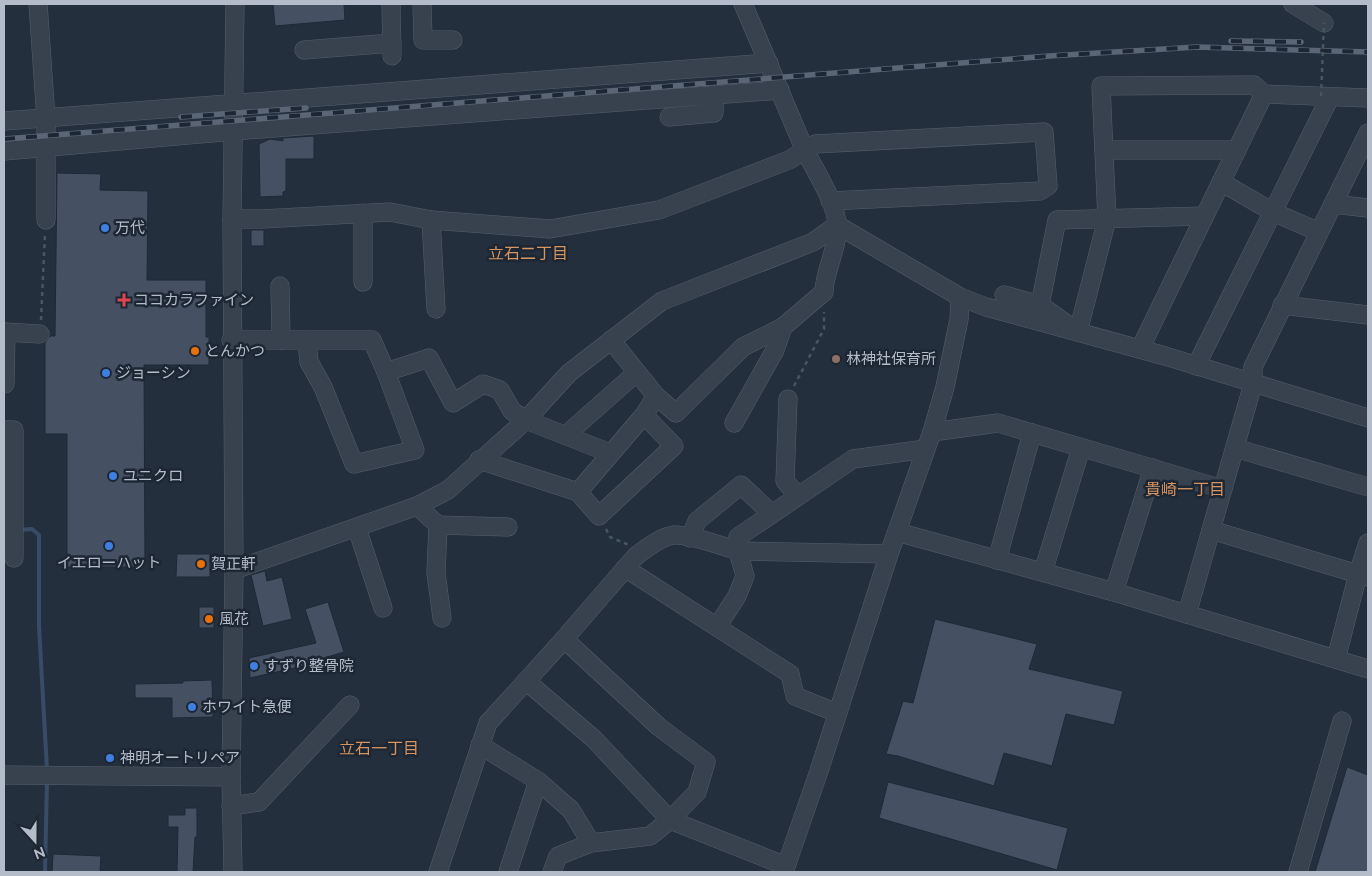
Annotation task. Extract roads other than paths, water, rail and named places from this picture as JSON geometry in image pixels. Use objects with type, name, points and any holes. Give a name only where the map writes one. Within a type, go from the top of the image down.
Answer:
[{"type":"street","points":[[38,4],[46,119],[46,220]]},
{"type":"street","points":[[232,872],[231,777],[234,570],[231,340],[235,4]]},
{"type":"street","points":[[304,50],[392,50],[391,4]]},
{"type":"street","points":[[422,4],[423,40],[454,40]]},
{"type":"street","points":[[611,340],[656,396],[676,412],[743,347],[783,327],[824,292],[824,283],[833,255],[837,225],[830,201],[805,150],[743,4]]},
{"type":"street","points":[[1293,4],[1324,23]]},
{"type":"street","points":[[4,121],[769,63]]},
{"type":"street","points":[[1078,332],[1107,218],[1101,86],[1254,85],[1264,94],[1368,98]]},
{"type":"street","points":[[4,151],[780,90]]},
{"type":"street","points":[[1140,349],[1264,94]]},
{"type":"street","points":[[669,117],[714,113],[714,95]]},
{"type":"street","points":[[1196,366],[1273,212],[1326,97]]},
{"type":"street","points":[[232,219],[390,212],[430,220],[550,229],[659,210],[789,160],[815,144],[1044,132],[1048,186],[1040,191],[830,201]]},
{"type":"street","points":[[1187,614],[1253,384],[1253,367],[1282,305],[1366,142]]},
{"type":"street","points":[[1104,150],[1237,150]]},
{"type":"street","points":[[1221,182],[1273,212],[1319,232]]},
{"type":"street","points":[[1333,204],[1368,208]]},
{"type":"street","points":[[363,213],[363,282]]},
{"type":"street","points":[[1040,305],[1057,220],[1204,216]]},
{"type":"street","points":[[430,220],[436,309]]},
{"type":"street","points":[[837,225],[960,297],[986,307],[1140,349],[1368,418]]},
{"type":"street","points":[[234,570],[417,506],[448,490],[479,460],[526,420],[569,373],[662,301],[813,242],[837,225]]},
{"type":"street","points":[[280,286],[281,340]]},
{"type":"street","points":[[1004,295],[1040,305],[1078,332]]},
{"type":"street","points":[[526,681],[594,739],[670,820],[785,869],[888,554],[932,432],[945,387],[959,319],[960,297]]},
{"type":"street","points":[[1282,305],[1368,315]]},
{"type":"street","points":[[734,423],[775,350],[783,327]]},
{"type":"street","points":[[5,384],[5,332],[40,334]]},
{"type":"street","points":[[231,340],[372,340],[415,450],[354,464],[323,387],[309,362],[306,341]]},
{"type":"street","points":[[386,372],[429,358],[453,403],[483,384],[500,390],[512,411],[526,420],[610,453]]},
{"type":"street","points":[[566,435],[636,373]]},
{"type":"street","points":[[578,492],[644,415],[656,396]]},
{"type":"street","points":[[788,399],[785,481],[798,496]]},
{"type":"street","points":[[479,460],[578,492],[599,516],[674,446],[644,415]]},
{"type":"street","points":[[932,432],[998,424],[1223,489]]},
{"type":"street","points":[[4,430],[14,430],[9,498],[16,558]]},
{"type":"street","points":[[997,560],[1032,433]]},
{"type":"street","points":[[717,627],[737,596],[745,576],[738,551],[738,537],[853,459],[926,448]]},
{"type":"street","points":[[1043,572],[1081,448]]},
{"type":"street","points":[[1235,448],[1368,488]]},
{"type":"street","points":[[1114,592],[1153,468]]},
{"type":"street","points":[[690,538],[697,521],[741,485],[772,514]]},
{"type":"street","points":[[417,506],[438,525],[508,527]]},
{"type":"street","points":[[438,525],[436,573],[442,618]]},
{"type":"street","points":[[357,528],[382,608]]},
{"type":"street","points":[[1211,530],[1363,575]]},
{"type":"street","points":[[897,532],[1114,592],[1368,668]]},
{"type":"street","points":[[438,872],[488,723],[625,568],[651,544],[673,535],[719,544],[738,551],[888,554]]},
{"type":"street","points":[[1336,659],[1363,575],[1368,543]]},
{"type":"street","points":[[625,568],[790,674],[795,696],[837,714]]},
{"type":"street","points":[[552,872],[558,856],[591,843],[650,836],[670,820],[698,792],[706,762],[659,727],[564,639]]},
{"type":"street","points":[[232,806],[259,802],[350,705]]},
{"type":"street","points":[[1298,872],[1342,721]]},
{"type":"street","points":[[480,745],[538,781],[571,810],[591,843]]},
{"type":"street","points":[[4,776],[231,777]]},
{"type":"street","points":[[508,872],[538,781]]},
{"type":"waterway","points":[[18,530],[32,529],[39,535],[39,626],[47,770]]},
{"type":"waterway","points":[[45,872],[47,780]]},
{"type":"railway","points":[[1231,41],[1301,42]]},
{"type":"railway","points":[[4,139],[1049,56],[1197,47],[1368,52]]},
{"type":"railway","points":[[181,117],[306,108]]},
{"type":"place","name":"万代","points":[[105,228]]},
{"type":"place","name":"ココカラファイン","points":[[124,300]]},
{"type":"place","name":"とんかつ","points":[[195,351]]},
{"type":"place","name":"林神社保育所","points":[[836,359]]},
{"type":"place","name":"ジョーシン","points":[[106,373]]},
{"type":"place","name":"ユニクロ","points":[[113,476]]},
{"type":"place","name":"イエローハット","points":[[109,546]]},
{"type":"place","name":"賀正軒","points":[[201,564]]},
{"type":"place","name":"風花","points":[[209,619]]},
{"type":"place","name":"すずり整骨院","points":[[254,666]]},
{"type":"place","name":"ホワイト急便","points":[[192,707]]},
{"type":"place","name":"神明オートリペア","points":[[110,758]]},
{"type":"district","name":"立石二丁目","points":[[528,253]]},
{"type":"district","name":"貴崎一丁目","points":[[1185,489]]},
{"type":"district","name":"立石一丁目","points":[[379,748]]}]
